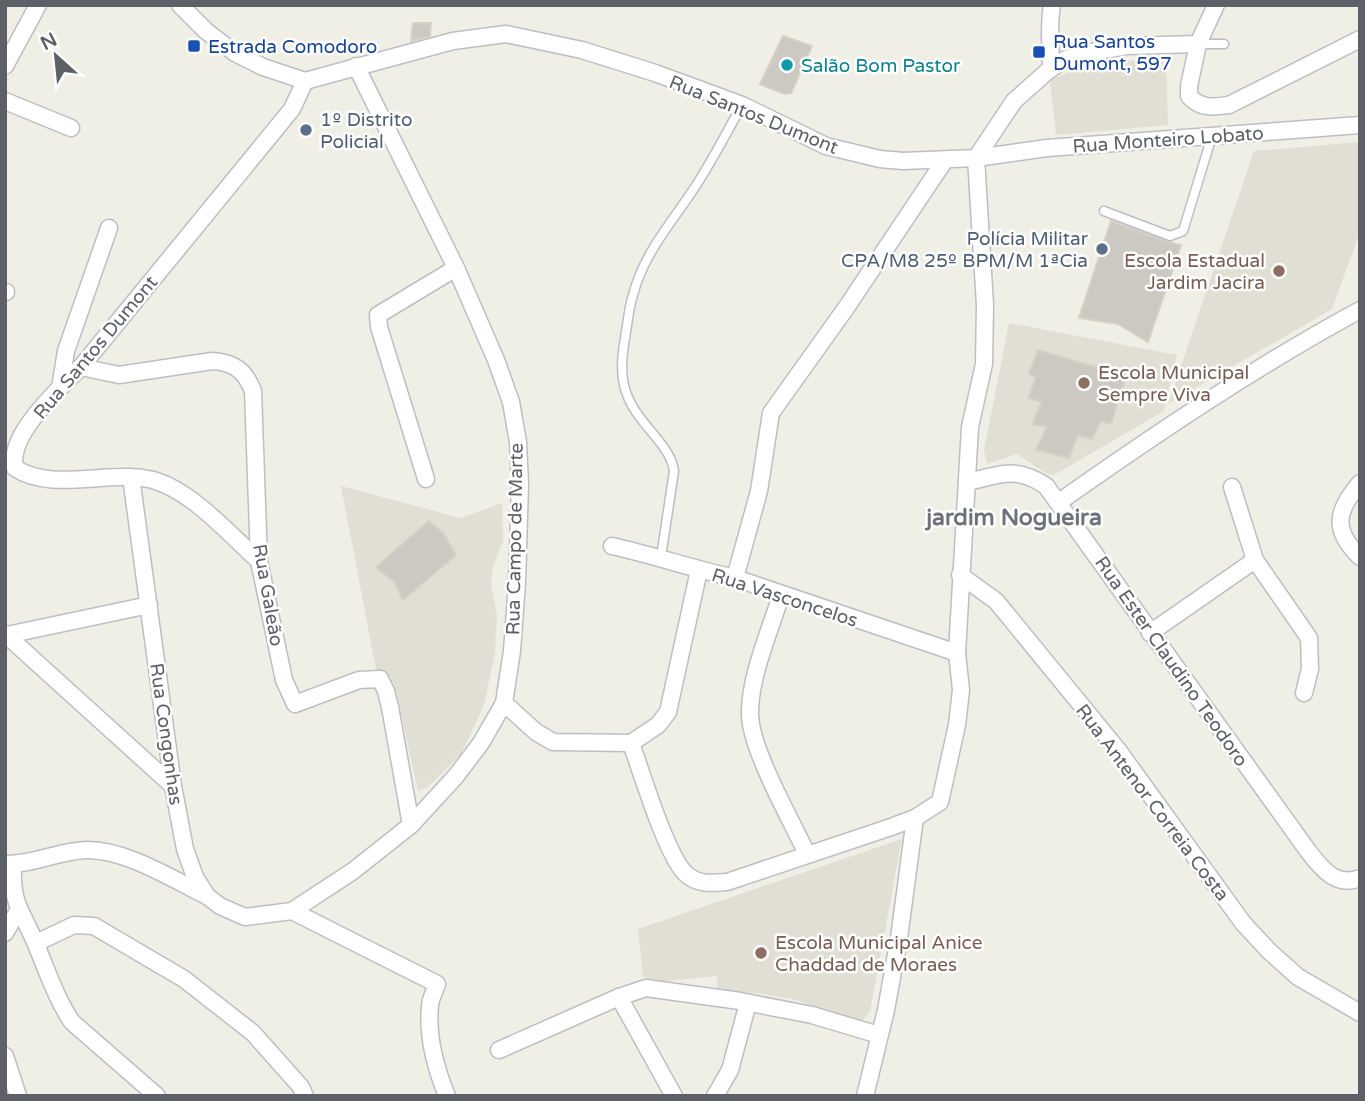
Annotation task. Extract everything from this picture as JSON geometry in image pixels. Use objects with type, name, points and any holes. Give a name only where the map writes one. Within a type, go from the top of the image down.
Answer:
[{"type":"street","points":[[5,66],[38,5]]},
{"type":"street","points":[[180,5],[206,31],[235,53],[263,67],[305,81]]},
{"type":"street","points":[[1051,69],[1048,26],[1052,5]]},
{"type":"street","points":[[1216,5],[1198,44],[1189,86],[1189,96],[1201,106],[1212,108],[1229,105],[1360,40]]},
{"type":"street","name":"Rua Santos Dumont","points":[[259,561],[182,493],[166,485],[131,477],[44,479],[28,476],[15,468],[13,460],[18,441],[33,420],[81,367],[292,109],[305,81],[470,37],[506,34],[582,50],[742,105],[826,146],[880,159],[976,158]]},
{"type":"street","points":[[631,743],[677,864],[695,880],[708,884],[727,882],[915,818],[940,802],[960,702],[957,653],[970,427],[985,352],[985,305],[976,158],[1014,101],[1051,69],[1079,54],[1127,46],[1198,44]]},
{"type":"street","name":"Rua Campo de Marte","points":[[292,911],[353,871],[411,825],[456,776],[481,743],[504,703],[512,651],[520,484],[518,442],[511,402],[456,268],[356,66]]},
{"type":"street","points":[[5,101],[71,128]]},
{"type":"street","name":"Rua Monteiro Lobato","points":[[976,158],[1036,149],[1360,125]]},
{"type":"street","points":[[735,578],[759,491],[771,413],[846,308],[945,160]]},
{"type":"street","points":[[60,388],[66,351],[109,228]]},
{"type":"street","points":[[426,479],[379,327],[378,315],[456,268]]},
{"type":"street","points":[[1059,502],[1162,429],[1241,378],[1360,310]]},
{"type":"street","name":"Rua Galeão","points":[[81,367],[120,375],[212,361],[226,362],[243,373],[253,391],[259,561],[284,680],[295,704],[359,680],[380,679],[411,825]]},
{"type":"street","name":"Rua Ester Claudino Teodoro","points":[[968,482],[1010,471],[1023,473],[1046,486],[1322,869],[1334,878],[1346,882],[1360,878]]},
{"type":"street","name":"Rua Congonhas","points":[[131,477],[173,786],[185,849],[195,877],[207,896]]},
{"type":"street","points":[[1360,483],[1342,509],[1339,522],[1347,542],[1360,556]]},
{"type":"street","points":[[1232,487],[1255,560],[1309,638],[1310,668],[1304,693]]},
{"type":"street","name":"Rua Vasconcelos","points":[[612,545],[735,578],[957,653]]},
{"type":"street","points":[[1150,633],[1255,560]]},
{"type":"street","points":[[504,703],[536,732],[553,742],[631,743],[658,725],[668,712],[699,570]]},
{"type":"street","name":"Rua Antenor Correia Costa","points":[[960,575],[996,601],[1118,750],[1242,923],[1297,977],[1360,1013]]},
{"type":"street","points":[[781,595],[754,682],[750,714],[757,748],[807,854]]},
{"type":"street","points":[[6,635],[149,605]]},
{"type":"street","points":[[6,635],[173,786]]},
{"type":"street","points":[[865,1096],[899,939],[915,818]]},
{"type":"street","points":[[157,1096],[72,1021],[53,990],[36,943],[18,911],[9,864],[84,850],[124,857],[207,896],[220,906],[244,917],[292,911],[437,984],[430,1004],[431,1033],[438,1074],[447,1096]]},
{"type":"street","points":[[5,933],[18,911]]},
{"type":"street","points":[[36,943],[74,925],[94,926],[184,979],[253,1033],[301,1087],[305,1096]]},
{"type":"street","points":[[499,1050],[619,997],[646,988],[748,1003],[812,1016],[879,1035]]},
{"type":"street","points":[[619,997],[674,1096]]},
{"type":"street","points":[[715,1096],[730,1070],[748,1003]]},
{"type":"street","points":[[5,1056],[18,1096]]},
{"type":"lane","points":[[1198,44],[1224,44]]},
{"type":"lane","points":[[661,557],[674,471],[671,457],[642,422],[625,391],[621,374],[633,295],[646,261],[668,223],[696,185],[742,105]]},
{"type":"lane","points":[[1104,211],[1170,236],[1183,231],[1212,136]]},
{"type":"shaded area","points":[[1166,58],[1168,125],[1056,135],[1050,80],[1089,64]]},
{"type":"shaded area","name":"Escola Estadual Jardim Jacira","points":[[1360,142],[1360,232],[1332,309],[1168,404],[1254,151]]},
{"type":"shaded area","name":"Escola Municipal Sempre Viva","points":[[1009,323],[1177,355],[1164,411],[1054,475],[1047,474],[1017,454],[987,464],[984,450]]},
{"type":"shaded area","points":[[341,486],[461,518],[502,503],[503,541],[493,567],[491,585],[497,615],[495,652],[484,705],[461,754],[428,787],[418,791],[395,686],[390,677],[376,669]]},
{"type":"shaded area","name":"Escola Municipal Anice Chaddad de Moraes","points":[[902,839],[870,1011],[863,1020],[839,1016],[796,1000],[758,993],[717,991],[717,976],[656,982],[643,977],[638,929]]},
{"type":"building","points":[[413,23],[431,23],[430,36],[411,41]]},
{"type":"building","name":"Salão Bom Pastor","points":[[783,36],[812,46],[791,93],[785,94],[760,84]]},
{"type":"building","points":[[1111,221],[1181,245],[1148,342],[1118,324],[1079,318]]},
{"type":"building","points":[[1038,350],[1126,376],[1111,424],[1101,421],[1092,439],[1078,435],[1069,458],[1036,450],[1047,427],[1032,424],[1042,402],[1028,398],[1036,377],[1029,374]]},
{"type":"building","points":[[429,521],[444,534],[456,555],[403,600],[395,583],[376,567]]},
{"type":"place","name":"Estrada Comodoro","points":[[194,46]]},
{"type":"place","name":"Rua Santos Dumont, 597","points":[[1039,52]]},
{"type":"place","name":"Salão Bom Pastor","points":[[787,65]]},
{"type":"place","name":"1º Distrito Policial","points":[[306,130]]},
{"type":"place","name":"Polícia Militar CPA/M8 25º BPM/M 1ªCia","points":[[1102,249]]},
{"type":"place","name":"Escola Estadual Jardim Jacira","points":[[1279,271]]},
{"type":"place","name":"Escola Municipal Sempre Viva","points":[[1084,383]]},
{"type":"place","name":"Escola Municipal Anice Chaddad de Moraes","points":[[761,953]]},
{"type":"district","name":"jardim Nogueira","points":[[1014,517]]}]
